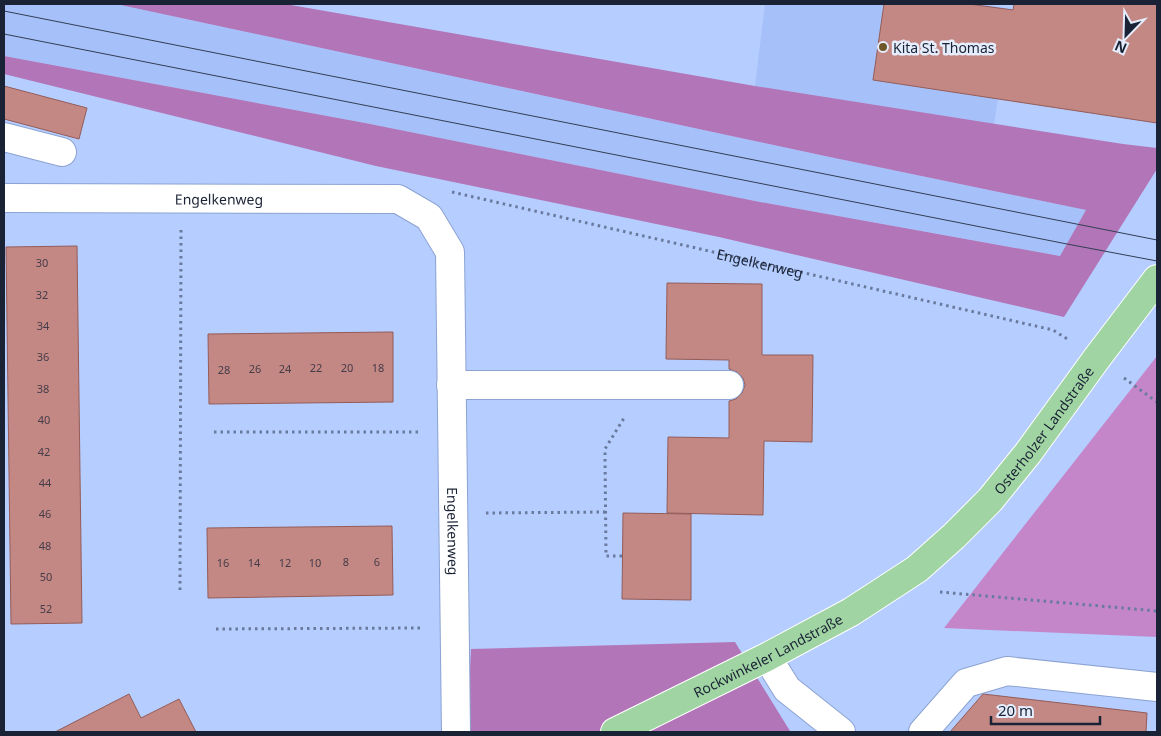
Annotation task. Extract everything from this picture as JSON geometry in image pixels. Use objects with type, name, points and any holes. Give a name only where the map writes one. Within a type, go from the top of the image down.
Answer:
[{"type":"main road","name":"Osterholzer Landstraße","points":[[917,569],[990,500],[1028,453],[1096,358],[1157,279]]},
{"type":"main road","name":"Rockwinkeler Landstraße","points":[[615,732],[767,657],[851,612],[917,569]]},
{"type":"street","points":[[4,137],[62,152]]},
{"type":"street","name":"Engelkenweg","points":[[4,198],[398,199],[429,217],[450,252],[456,732]]},
{"type":"street","points":[[451,385],[729,385]]},
{"type":"street","points":[[767,657],[788,689],[841,732]]},
{"type":"street","points":[[923,732],[966,683],[1007,671],[1157,686]]},
{"type":"path","name":"Engelkenweg","points":[[429,217],[447,191],[1053,330],[1096,358]]},
{"type":"path","points":[[180,590],[181,198]]},
{"type":"path","points":[[1096,358],[1157,402]]},
{"type":"path","points":[[622,556],[606,556],[605,449],[644,385]]},
{"type":"path","points":[[214,432],[452,432]]},
{"type":"path","points":[[453,513],[606,512]]},
{"type":"path","points":[[917,569],[937,592],[1157,611]]},
{"type":"path","points":[[216,629],[454,628]]},
{"type":"shaded area","points":[[4,4],[116,4],[1086,210],[1061,256],[760,202],[365,123],[4,56]]},
{"type":"shaded area","points":[[116,4],[285,4],[755,86],[1157,148],[1157,169],[1064,317],[719,237],[376,166],[4,74],[4,56],[365,123],[760,202],[1060,256],[1086,210]]},
{"type":"shaded area","name":"Kita St. Thomas","points":[[765,4],[980,4],[1012,9],[994,124],[755,86]]},
{"type":"shaded area","points":[[1157,356],[1157,637],[944,628]]},
{"type":"shaded area","points":[[735,642],[790,731],[467,732],[471,649]]},
{"type":"building","points":[[884,4],[969,4],[1013,10],[1014,4],[1157,4],[1157,123],[873,80]]},
{"type":"building","points":[[4,86],[87,108],[79,139],[4,119]]},
{"type":"building","points":[[77,246],[82,623],[11,624],[6,247]]},
{"type":"building","points":[[667,283],[762,284],[762,355],[813,355],[812,442],[764,441],[763,515],[667,513],[668,437],[729,438],[729,401],[736,399],[742,393],[745,385],[743,378],[737,372],[729,369],[729,360],[666,359]]},
{"type":"building","points":[[393,332],[393,402],[209,404],[208,334]]},
{"type":"building","points":[[623,513],[691,514],[691,600],[622,599]]},
{"type":"building","points":[[392,526],[393,595],[208,598],[207,528]]},
{"type":"building","points":[[129,694],[141,718],[179,699],[196,732],[55,732]]},
{"type":"building","points":[[983,694],[1147,713],[1146,732],[950,732]]},
{"type":"tram line","points":[[4,11],[1157,240]]},
{"type":"tram line","points":[[4,34],[1157,261]]},
{"type":"place","name":"Kita St. Thomas","points":[[883,47]]}]
